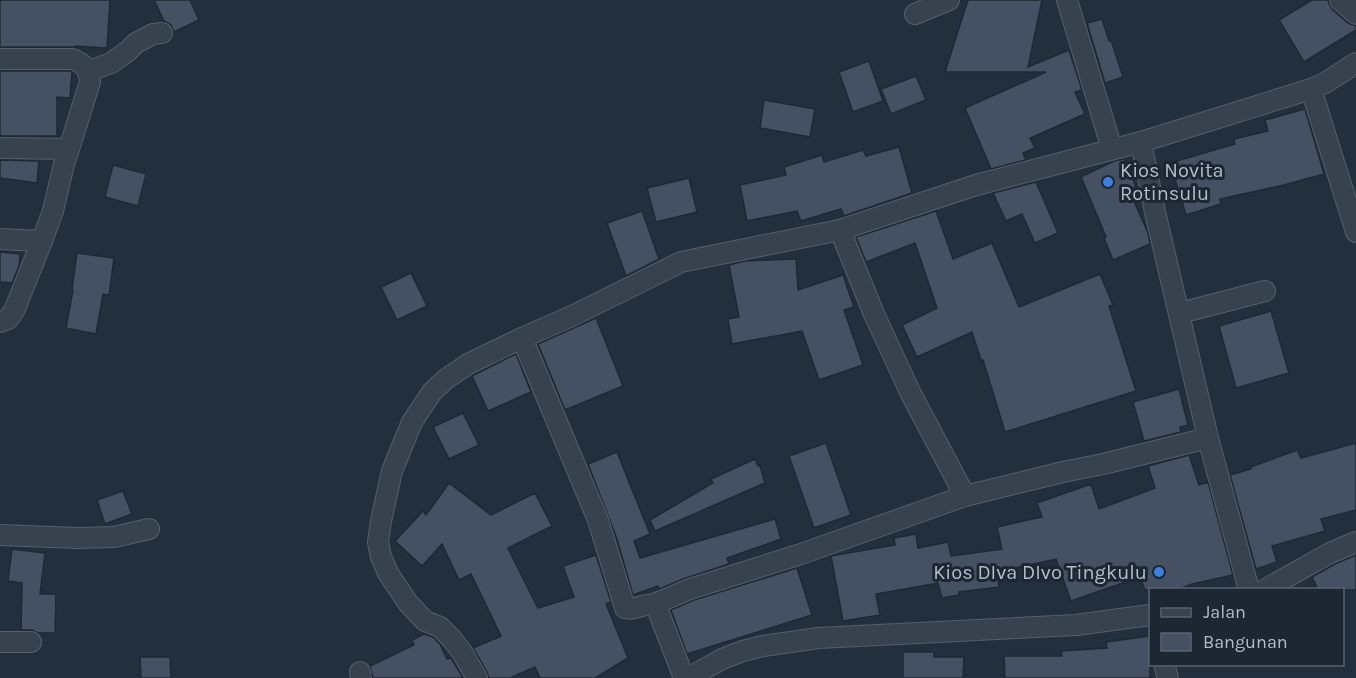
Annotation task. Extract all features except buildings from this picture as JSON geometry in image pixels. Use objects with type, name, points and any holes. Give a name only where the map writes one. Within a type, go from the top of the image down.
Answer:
[{"type":"street","points":[[915,14],[949,0]]},
{"type":"street","points":[[1067,0],[1112,149]]},
{"type":"street","points":[[1340,0],[1356,14]]},
{"type":"street","points":[[89,71],[111,63],[136,43],[153,34],[162,33]]},
{"type":"street","points":[[0,59],[72,59],[89,71],[90,82],[42,241],[14,311],[8,319],[0,322]]},
{"type":"street","points":[[477,678],[451,638],[440,627],[425,621],[408,603],[387,573],[378,542],[392,471],[412,422],[432,392],[446,379],[468,364],[681,262],[840,230],[976,184],[1141,142],[1311,89],[1325,83],[1356,63]]},
{"type":"street","points":[[1311,89],[1354,223]]},
{"type":"street","points":[[1141,142],[1155,213],[1208,438],[1248,588]]},
{"type":"street","points":[[0,148],[69,149]]},
{"type":"street","points":[[840,230],[873,314],[910,394],[965,496]]},
{"type":"street","points":[[0,239],[42,241]]},
{"type":"street","points":[[1178,307],[1265,291]]},
{"type":"street","points":[[522,338],[600,529],[625,608],[630,609],[648,604],[657,608],[686,678],[742,651],[818,638],[1076,625],[1149,616]]},
{"type":"street","points":[[652,605],[690,589],[798,555],[965,496],[1208,438]]},
{"type":"street","points":[[0,536],[114,537],[149,529]]},
{"type":"street","points":[[1268,588],[1330,553],[1356,542]]},
{"type":"street","points":[[0,642],[31,642]]},
{"type":"place","name":"Kios Novita Rotinsulu","points":[[1108,182]]},
{"type":"place","name":"Kios DIva DIvo Tingkulu","points":[[1159,572]]}]
